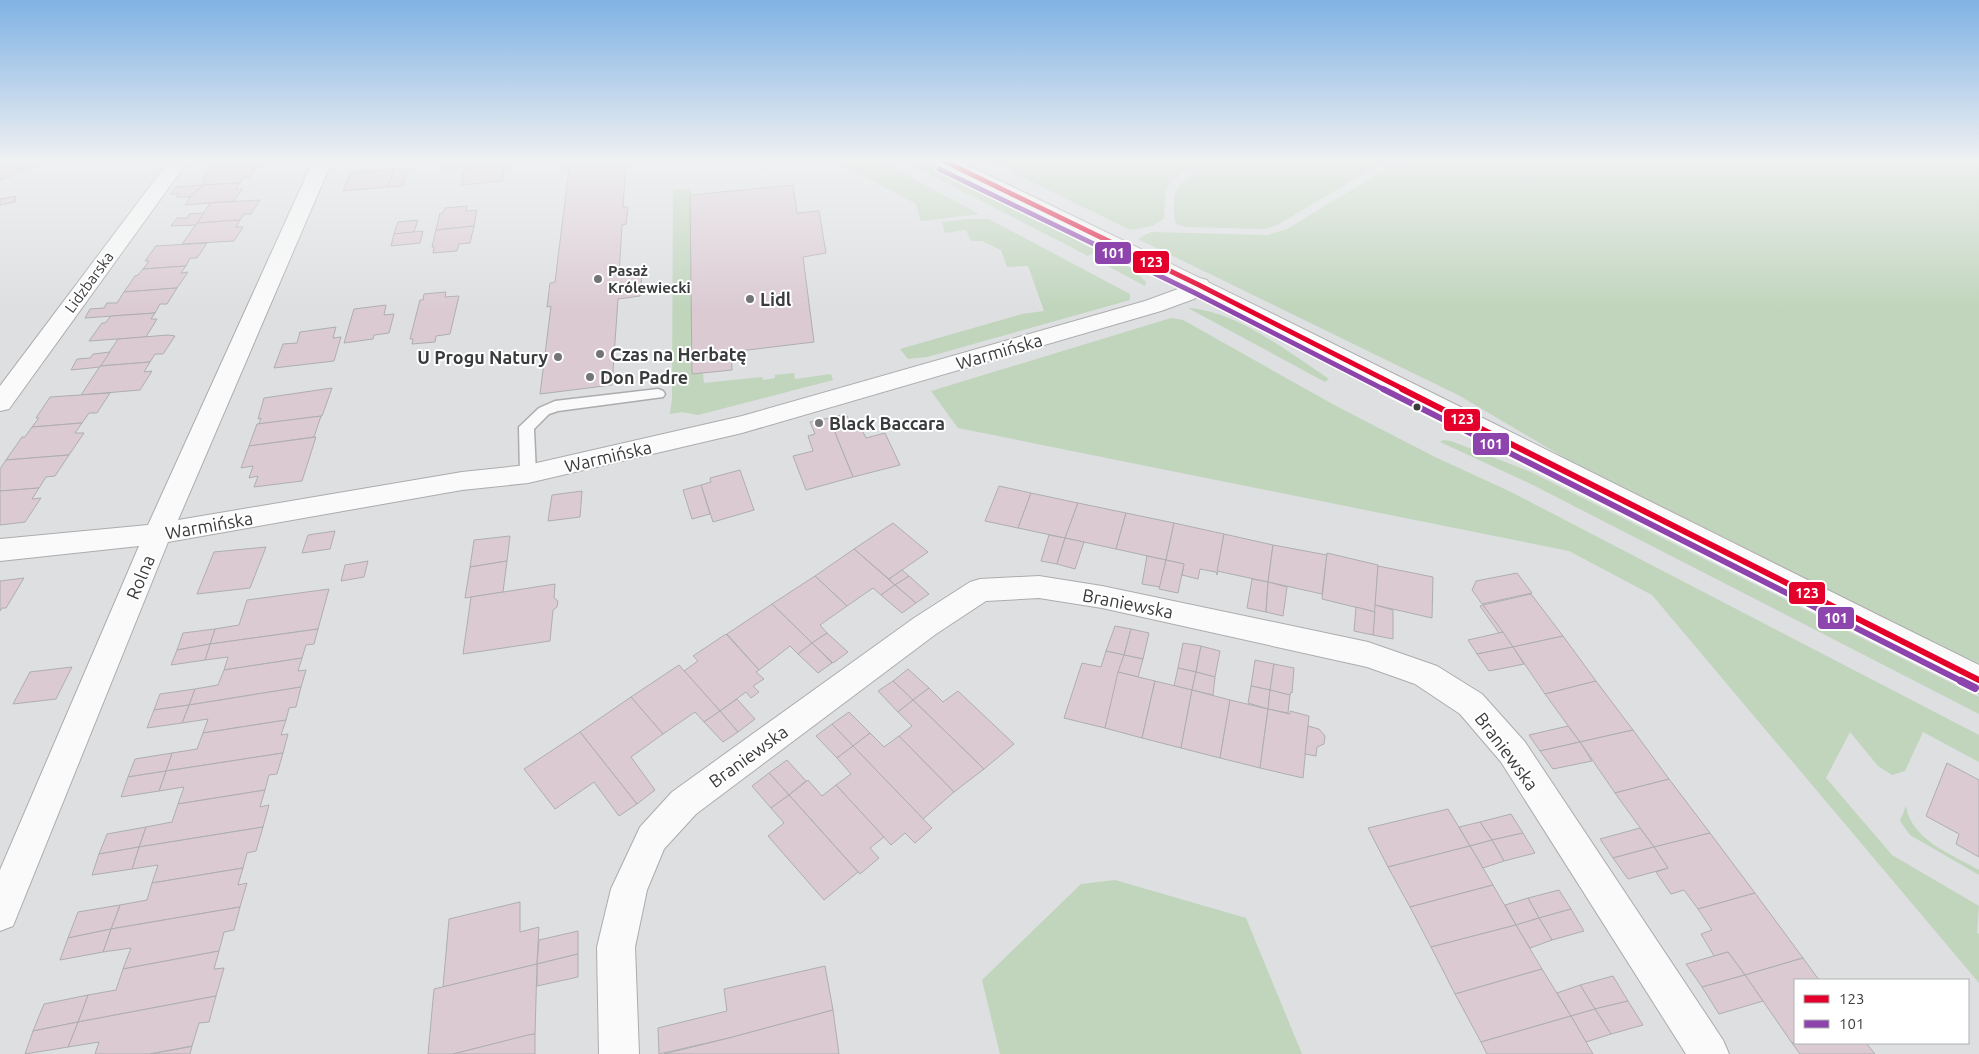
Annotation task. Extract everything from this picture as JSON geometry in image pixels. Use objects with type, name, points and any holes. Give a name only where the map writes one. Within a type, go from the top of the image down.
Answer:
[{"type":"street","name":"Lidzbarska","points":[[0,403],[143,210]]},
{"type":"street","name":"Rolna","points":[[0,912],[158,534],[301,210]]},
{"type":"street","points":[[1045,210],[1199,285],[1535,457],[1979,680]]},
{"type":"street","name":"Warmińska","points":[[0,550],[158,534],[462,482],[528,474],[742,424],[1153,306],[1186,294],[1199,285]]},
{"type":"street","name":"Braniewska","points":[[618,1054],[616,947],[628,889],[652,838],[684,803],[925,626],[980,590],[1039,587],[1102,597],[1368,655],[1426,675],[1471,704],[1513,752],[1709,1054]]},
{"type":"lane","points":[[528,474],[526,427],[544,411],[555,406],[658,394]]},
{"type":"green space","points":[[673,210],[691,210],[692,374],[703,373],[704,383],[762,377],[763,380],[775,378],[775,375],[794,373],[795,379],[831,374],[833,380],[698,415],[682,412],[670,414],[672,399]]},
{"type":"green space","points":[[918,210],[972,210],[979,214],[921,221]]},
{"type":"green space","points":[[999,210],[1018,210],[1097,251],[1088,256]]},
{"type":"green space","points":[[1090,210],[1165,210],[1164,219],[1152,226],[1130,230]]},
{"type":"green space","points":[[1174,210],[1302,210],[1277,225],[1264,229],[1186,227],[1178,225],[1175,221]]},
{"type":"green space","points":[[1318,210],[1979,210],[1979,664],[1580,467],[1460,396],[1138,239],[1151,232],[1268,235],[1287,229]]},
{"type":"green space","points":[[989,219],[1130,294],[1130,300],[927,357],[908,359],[900,349],[1022,314],[1044,311],[1028,266],[1007,267],[1001,250],[982,241],[971,241],[966,230],[945,233],[942,222]]},
{"type":"green space","points":[[1110,258],[1134,270],[1146,282],[1145,286],[1102,263]]},
{"type":"green space","points":[[1188,308],[1225,317],[1262,334],[1329,379],[1325,382]]},
{"type":"green space","points":[[1171,318],[1183,320],[1336,406],[1435,457],[1511,492],[1979,735],[1979,762],[1923,732],[1905,771],[1892,775],[1878,766],[1850,732],[1826,778],[1892,855],[1979,906],[1977,933],[1979,934],[1979,983],[1652,595],[1569,551],[958,428],[931,391]]},
{"type":"green space","points":[[1443,440],[1451,441],[1531,472],[1979,697],[1979,714],[1533,485],[1440,442]]},
{"type":"green space","points":[[1906,806],[1910,818],[1924,837],[1946,852],[1979,870],[1979,875],[1910,835],[1900,821]]},
{"type":"green space","points":[[1115,880],[1246,918],[1302,1054],[1000,1054],[982,980],[1081,884]]},
{"type":"building","points":[[205,210],[253,210],[251,214],[244,214],[240,220],[197,223]]},
{"type":"building","points":[[444,210],[477,210],[474,226],[436,230],[440,213],[443,213]]},
{"type":"building","name":"Pasaż Królewiecki","points":[[564,210],[628,210],[626,224],[622,225],[619,275],[642,273],[640,296],[618,299],[612,385],[540,394],[551,306],[547,307],[550,283],[555,282]]},
{"type":"building","name":"Lidl","points":[[690,210],[797,210],[797,213],[819,211],[826,253],[803,257],[814,342],[731,352],[732,370],[692,374]]},
{"type":"building","points":[[204,213],[196,225],[171,226],[177,218],[187,218],[189,214]]},
{"type":"building","points":[[240,220],[236,227],[243,227],[234,241],[182,244],[197,223]]},
{"type":"building","points":[[418,220],[414,232],[394,234],[398,222]]},
{"type":"building","points":[[474,226],[470,243],[459,244],[457,251],[433,253],[434,247],[432,247],[436,230]]},
{"type":"building","points":[[423,231],[420,243],[391,246],[394,234]]},
{"type":"building","points":[[207,243],[197,258],[190,258],[186,266],[143,269],[149,261],[145,261],[156,246]]},
{"type":"building","points":[[186,266],[181,273],[188,272],[177,288],[124,292],[135,276],[143,269]]},
{"type":"building","points":[[177,288],[167,304],[160,304],[155,313],[85,318],[90,309],[104,308],[107,303],[117,303],[124,292]]},
{"type":"building","points":[[446,292],[445,297],[459,296],[450,334],[436,336],[435,342],[412,344],[413,339],[410,339],[420,300],[423,300],[424,294]]},
{"type":"building","points":[[386,305],[384,315],[394,314],[389,333],[374,335],[373,339],[344,343],[354,309]]},
{"type":"building","points":[[155,313],[151,319],[157,319],[146,337],[89,341],[102,323],[105,323],[111,316]]},
{"type":"building","points":[[336,327],[333,338],[341,337],[334,361],[274,368],[283,344],[297,343],[300,332]]},
{"type":"building","points":[[175,336],[163,354],[155,354],[150,362],[100,366],[118,339]]},
{"type":"building","points":[[110,352],[100,367],[71,370],[77,359],[90,358],[93,354]]},
{"type":"building","points":[[150,362],[144,372],[152,371],[140,390],[81,395],[100,366]]},
{"type":"building","points":[[332,388],[322,416],[259,424],[261,418],[258,419],[264,398]]},
{"type":"building","points":[[110,393],[97,413],[89,413],[82,423],[32,427],[50,397]]},
{"type":"building","points":[[846,414],[852,426],[859,424],[866,438],[885,433],[900,465],[853,477],[829,418]]},
{"type":"building","points":[[321,416],[314,437],[249,446],[257,424]]},
{"type":"building","points":[[829,418],[853,477],[806,490],[793,456],[813,451],[808,436],[815,434],[810,422]]},
{"type":"building","points":[[82,423],[75,433],[84,433],[69,455],[6,460],[22,437],[25,437],[32,427]]},
{"type":"building","points":[[316,437],[302,481],[254,487],[258,476],[249,478],[253,466],[241,468],[249,446]]},
{"type":"building","points":[[69,455],[55,476],[46,477],[39,488],[0,491],[0,469],[6,460]]},
{"type":"building","points":[[740,470],[754,510],[713,522],[701,485],[711,482],[710,478]]},
{"type":"building","points":[[701,485],[710,514],[692,519],[683,490]]},
{"type":"building","points":[[999,486],[1031,493],[1018,528],[985,521]]},
{"type":"building","points":[[39,488],[32,499],[41,498],[25,522],[0,525],[0,491]]},
{"type":"building","points":[[582,491],[580,517],[548,521],[552,495]]},
{"type":"building","points":[[1031,493],[1078,503],[1065,538],[1018,528]]},
{"type":"building","points":[[1078,503],[1126,513],[1116,549],[1065,538]]},
{"type":"building","points":[[1126,513],[1174,523],[1166,560],[1116,549]]},
{"type":"building","points":[[893,523],[928,552],[889,579],[854,549]]},
{"type":"building","points":[[1174,523],[1224,534],[1217,575],[1216,572],[1200,569],[1198,579],[1182,575],[1184,564],[1166,560]]},
{"type":"building","points":[[335,531],[330,549],[302,553],[308,535]]},
{"type":"building","points":[[1224,534],[1273,545],[1268,582],[1217,571]]},
{"type":"building","points":[[1049,535],[1065,538],[1057,564],[1041,561]]},
{"type":"building","points":[[510,536],[507,561],[470,567],[474,540]]},
{"type":"building","points":[[1065,538],[1084,542],[1075,569],[1057,564]]},
{"type":"building","points":[[1273,545],[1327,555],[1322,594],[1268,582]]},
{"type":"building","points":[[266,547],[250,588],[197,594],[214,552]]},
{"type":"building","points":[[854,549],[895,585],[881,595],[873,588],[847,606],[815,576]]},
{"type":"building","points":[[1327,553],[1378,565],[1375,612],[1322,599]]},
{"type":"building","points":[[1147,556],[1166,560],[1160,587],[1142,584]]},
{"type":"building","points":[[1166,560],[1184,564],[1178,593],[1159,589]]},
{"type":"building","points":[[368,561],[364,577],[341,581],[345,565]]},
{"type":"building","points":[[507,561],[503,592],[465,598],[470,567]]},
{"type":"building","points":[[1378,566],[1433,577],[1432,618],[1375,605]]},
{"type":"building","points":[[902,570],[909,576],[895,585],[889,579]]},
{"type":"building","points":[[1517,573],[1532,593],[1482,604],[1472,590],[1476,581]]},
{"type":"building","points":[[815,576],[847,606],[820,625],[827,633],[812,643],[772,604]]},
{"type":"building","points":[[909,576],[929,594],[916,603],[895,585]]},
{"type":"building","points":[[24,578],[6,608],[2,608],[0,611],[0,581]]},
{"type":"building","points":[[1252,579],[1268,582],[1266,612],[1247,608]]},
{"type":"building","points":[[1268,582],[1287,587],[1283,616],[1266,612]]},
{"type":"building","points":[[555,584],[554,598],[558,601],[557,607],[553,610],[550,641],[463,654],[471,597]]},
{"type":"building","points":[[895,585],[916,603],[902,613],[881,595]]},
{"type":"building","points":[[329,589],[318,629],[210,644],[215,629],[239,625],[247,600]]},
{"type":"building","points":[[1531,594],[1563,636],[1513,647],[1483,605]]},
{"type":"building","points":[[772,604],[812,643],[798,654],[790,646],[759,670],[727,634]]},
{"type":"building","points":[[1375,605],[1393,610],[1393,639],[1373,635]]},
{"type":"building","points":[[1483,605],[1503,632],[1499,633],[1480,606]]},
{"type":"building","points":[[1356,607],[1375,612],[1373,635],[1354,631]]},
{"type":"building","points":[[1115,626],[1131,629],[1124,655],[1106,651]]},
{"type":"building","points":[[215,629],[210,644],[177,650],[183,633]]},
{"type":"building","points":[[318,629],[314,644],[306,645],[302,658],[224,670],[228,657],[205,660],[210,644]]},
{"type":"building","points":[[1131,629],[1149,633],[1143,659],[1124,655]]},
{"type":"building","points":[[1503,632],[1513,647],[1477,654],[1468,640]]},
{"type":"building","points":[[827,633],[848,652],[833,663],[812,643]]},
{"type":"building","points":[[726,634],[759,670],[756,672],[764,679],[753,686],[759,692],[751,698],[746,692],[720,711],[684,671],[698,661],[693,656]]},
{"type":"building","points":[[1563,636],[1596,681],[1545,694],[1513,647]]},
{"type":"building","points":[[812,643],[832,663],[818,673],[798,654]]},
{"type":"building","points":[[1183,643],[1201,646],[1196,672],[1178,668]]},
{"type":"building","points":[[210,644],[205,660],[171,665],[177,650]]},
{"type":"building","points":[[1201,646],[1220,651],[1215,677],[1196,672]]},
{"type":"building","points":[[1513,647],[1524,664],[1489,671],[1477,654]]},
{"type":"building","points":[[1106,651],[1124,655],[1105,728],[1064,718],[1082,663],[1101,667]]},
{"type":"building","points":[[1124,655],[1143,659],[1138,677],[1118,672]]},
{"type":"building","points":[[302,658],[298,671],[306,670],[301,687],[189,705],[195,689],[218,685],[224,670]]},
{"type":"building","points":[[1255,660],[1274,664],[1270,690],[1251,686]]},
{"type":"building","points":[[1274,664],[1294,668],[1292,693],[1290,695],[1270,690]]},
{"type":"building","points":[[679,665],[720,711],[704,722],[695,712],[663,734],[631,697]]},
{"type":"building","points":[[72,667],[56,699],[13,704],[30,672]]},
{"type":"building","points":[[1178,668],[1196,672],[1192,690],[1174,686]]},
{"type":"building","points":[[908,669],[929,688],[913,700],[893,681]]},
{"type":"building","points":[[1118,672],[1155,681],[1142,738],[1105,728]]},
{"type":"building","points":[[1196,672],[1215,677],[1213,695],[1192,690]]},
{"type":"building","points":[[893,681],[913,700],[898,712],[878,691]]},
{"type":"building","points":[[1155,681],[1192,690],[1181,748],[1142,738]]},
{"type":"building","points":[[1596,681],[1633,730],[1580,742],[1545,694]]},
{"type":"building","points":[[1251,686],[1270,690],[1268,709],[1248,703]]},
{"type":"building","points":[[301,687],[296,707],[289,708],[286,720],[203,733],[208,719],[182,723],[189,705]]},
{"type":"building","points":[[929,688],[943,702],[958,691],[1014,744],[984,769],[913,700]]},
{"type":"building","points":[[195,689],[189,705],[154,710],[160,694]]},
{"type":"building","points":[[1192,690],[1230,700],[1220,758],[1181,748]]},
{"type":"building","points":[[1270,690],[1290,695],[1288,713],[1268,709]]},
{"type":"building","points":[[631,697],[663,734],[631,757],[655,790],[637,804],[580,732]]},
{"type":"building","points":[[737,699],[755,719],[738,732],[720,711]]},
{"type":"building","points":[[913,700],[984,769],[954,792],[899,736],[912,726],[898,712]]},
{"type":"building","points":[[1230,700],[1268,709],[1260,768],[1220,758]]},
{"type":"building","points":[[189,705],[182,723],[147,728],[154,710]]},
{"type":"building","points":[[1268,709],[1290,714],[1290,711],[1309,716],[1303,778],[1260,768]]},
{"type":"building","points":[[720,711],[738,732],[723,742],[704,722]]},
{"type":"building","points":[[849,712],[870,733],[853,746],[832,724]]},
{"type":"building","points":[[286,720],[281,735],[288,734],[283,753],[166,771],[172,753],[197,749],[203,733]]},
{"type":"building","points":[[832,724],[853,746],[837,758],[816,736]]},
{"type":"building","points":[[1308,726],[1319,729],[1325,736],[1324,744],[1317,747],[1316,756],[1305,754]]},
{"type":"building","points":[[1568,726],[1580,742],[1540,751],[1529,735]]},
{"type":"building","points":[[1633,730],[1669,779],[1615,793],[1580,742]]},
{"type":"building","points":[[580,732],[637,804],[619,816],[594,782],[555,809],[524,769]]},
{"type":"building","points":[[870,733],[884,747],[899,736],[954,792],[923,819],[853,746]]},
{"type":"building","points":[[1580,742],[1592,761],[1553,769],[1540,751]]},
{"type":"building","points":[[853,746],[932,828],[915,843],[905,833],[891,845],[836,785],[851,774],[837,758]]},
{"type":"building","points":[[172,753],[166,771],[128,777],[135,759]]},
{"type":"building","points":[[283,753],[277,774],[269,775],[265,790],[178,804],[184,787],[159,791],[166,771]]},
{"type":"building","points":[[787,760],[806,781],[789,795],[769,773]]},
{"type":"building","points":[[1947,763],[1979,780],[1979,857],[1956,844],[1959,834],[1926,816]]},
{"type":"building","points":[[166,771],[159,791],[121,797],[128,777]]},
{"type":"building","points":[[769,773],[789,795],[771,808],[752,786]]},
{"type":"building","points":[[1669,779],[1710,833],[1654,847],[1615,793]]},
{"type":"building","points":[[808,780],[822,796],[836,785],[884,837],[870,848],[879,858],[860,874],[789,795]]},
{"type":"building","points":[[265,790],[260,807],[269,805],[263,827],[139,847],[146,827],[172,822],[178,804]]},
{"type":"building","points":[[789,795],[858,872],[824,900],[768,836],[784,823],[771,808]]},
{"type":"building","points":[[1448,809],[1470,846],[1388,867],[1368,828]]},
{"type":"building","points":[[1511,814],[1523,833],[1492,840],[1480,822]]},
{"type":"building","points":[[1480,822],[1492,840],[1470,846],[1459,827]]},
{"type":"building","points":[[146,827],[139,847],[99,854],[107,834]]},
{"type":"building","points":[[263,827],[256,851],[247,853],[243,868],[152,883],[158,865],[132,869],[139,847]]},
{"type":"building","points":[[1640,828],[1654,847],[1613,858],[1600,839]]},
{"type":"building","points":[[1523,833],[1535,853],[1504,861],[1492,840]]},
{"type":"building","points":[[1710,833],[1755,893],[1698,909],[1684,890],[1671,894],[1656,872],[1668,868],[1654,847]]},
{"type":"building","points":[[1492,840],[1504,861],[1483,868],[1470,846]]},
{"type":"building","points":[[1470,846],[1493,885],[1410,907],[1388,867]]},
{"type":"building","points":[[139,847],[132,869],[92,875],[99,854]]},
{"type":"building","points":[[1654,847],[1668,868],[1628,879],[1613,858]]},
{"type":"building","points":[[243,868],[238,885],[247,883],[240,907],[111,929],[120,905],[147,900],[152,883]]},
{"type":"building","points":[[1493,885],[1516,925],[1431,947],[1410,907]]},
{"type":"building","points":[[1559,890],[1571,909],[1539,918],[1528,898]]},
{"type":"building","points":[[1755,893],[1803,958],[1745,975],[1728,952],[1714,956],[1701,934],[1712,930],[1698,909]]},
{"type":"building","points":[[1528,898],[1539,918],[1516,925],[1505,905]]},
{"type":"building","points":[[520,902],[520,932],[539,927],[537,964],[443,987],[449,919]]},
{"type":"building","points":[[120,905],[111,929],[68,938],[78,912]]},
{"type":"building","points":[[240,907],[234,930],[224,932],[219,951],[123,969],[131,948],[103,952],[111,929]]},
{"type":"building","points":[[1571,909],[1584,931],[1552,940],[1539,918]]},
{"type":"building","points":[[1539,918],[1552,940],[1530,948],[1516,925]]},
{"type":"building","points":[[1516,925],[1542,969],[1455,994],[1431,947]]},
{"type":"building","points":[[111,929],[103,952],[60,960],[68,938]]},
{"type":"building","points":[[578,931],[578,954],[537,964],[539,940]]},
{"type":"building","points":[[219,951],[214,969],[224,968],[216,996],[78,1022],[88,995],[116,990],[123,969]]},
{"type":"building","points":[[1728,952],[1745,975],[1702,987],[1686,964]]},
{"type":"building","points":[[578,954],[578,977],[537,986],[537,964]]},
{"type":"building","points":[[1803,958],[1818,979],[1794,979],[1794,1042],[1792,1043],[1745,975]]},
{"type":"building","points":[[537,964],[535,1034],[453,1054],[428,1054],[434,989]]},
{"type":"building","points":[[825,966],[833,1010],[729,1038],[659,1054],[658,1028],[727,1011],[724,989]]},
{"type":"building","points":[[1542,969],[1571,1016],[1481,1042],[1455,994]]},
{"type":"building","points":[[1745,975],[1763,1001],[1719,1014],[1702,987]]},
{"type":"building","points":[[1613,976],[1628,1001],[1595,1009],[1580,985]]},
{"type":"building","points":[[1580,985],[1595,1009],[1571,1016],[1557,993]]},
{"type":"building","points":[[88,995],[78,1022],[33,1031],[44,1004]]},
{"type":"building","points":[[216,996],[209,1022],[199,1023],[192,1046],[150,1054],[95,1054],[99,1042],[68,1047],[78,1022]]},
{"type":"building","points":[[1628,1001],[1643,1025],[1611,1034],[1595,1009]]},
{"type":"building","points":[[1595,1009],[1611,1034],[1586,1042],[1571,1016]]},
{"type":"building","points":[[833,1010],[839,1054],[664,1054],[729,1038]]},
{"type":"building","points":[[1571,1016],[1593,1054],[1487,1054],[1481,1042]]},
{"type":"building","points":[[78,1022],[68,1047],[25,1054],[33,1031]]},
{"type":"building","points":[[535,1034],[535,1054],[453,1054],[528,1035]]},
{"type":"building","points":[[1792,1043],[1867,1044],[1875,1054],[1800,1054]]},
{"type":"building","points":[[192,1046],[190,1054],[150,1054],[189,1047]]},
{"type":"transit line","name":"101","points":[[1024,210],[1195,293],[1531,465],[1975,688]]},
{"type":"transit line","name":"123","points":[[1045,210],[1199,285],[1535,457],[1979,680]]},
{"type":"place","name":"Pasaż Królewiecki","points":[[598,279]]},
{"type":"place","name":"Lidl","points":[[750,299]]},
{"type":"place","name":"Czas na Herbatę","points":[[600,354]]},
{"type":"place","name":"U Progu Natury","points":[[558,357]]},
{"type":"place","name":"Don Padre","points":[[590,377]]},
{"type":"place","name":"Black Baccara","points":[[819,423]]}]
